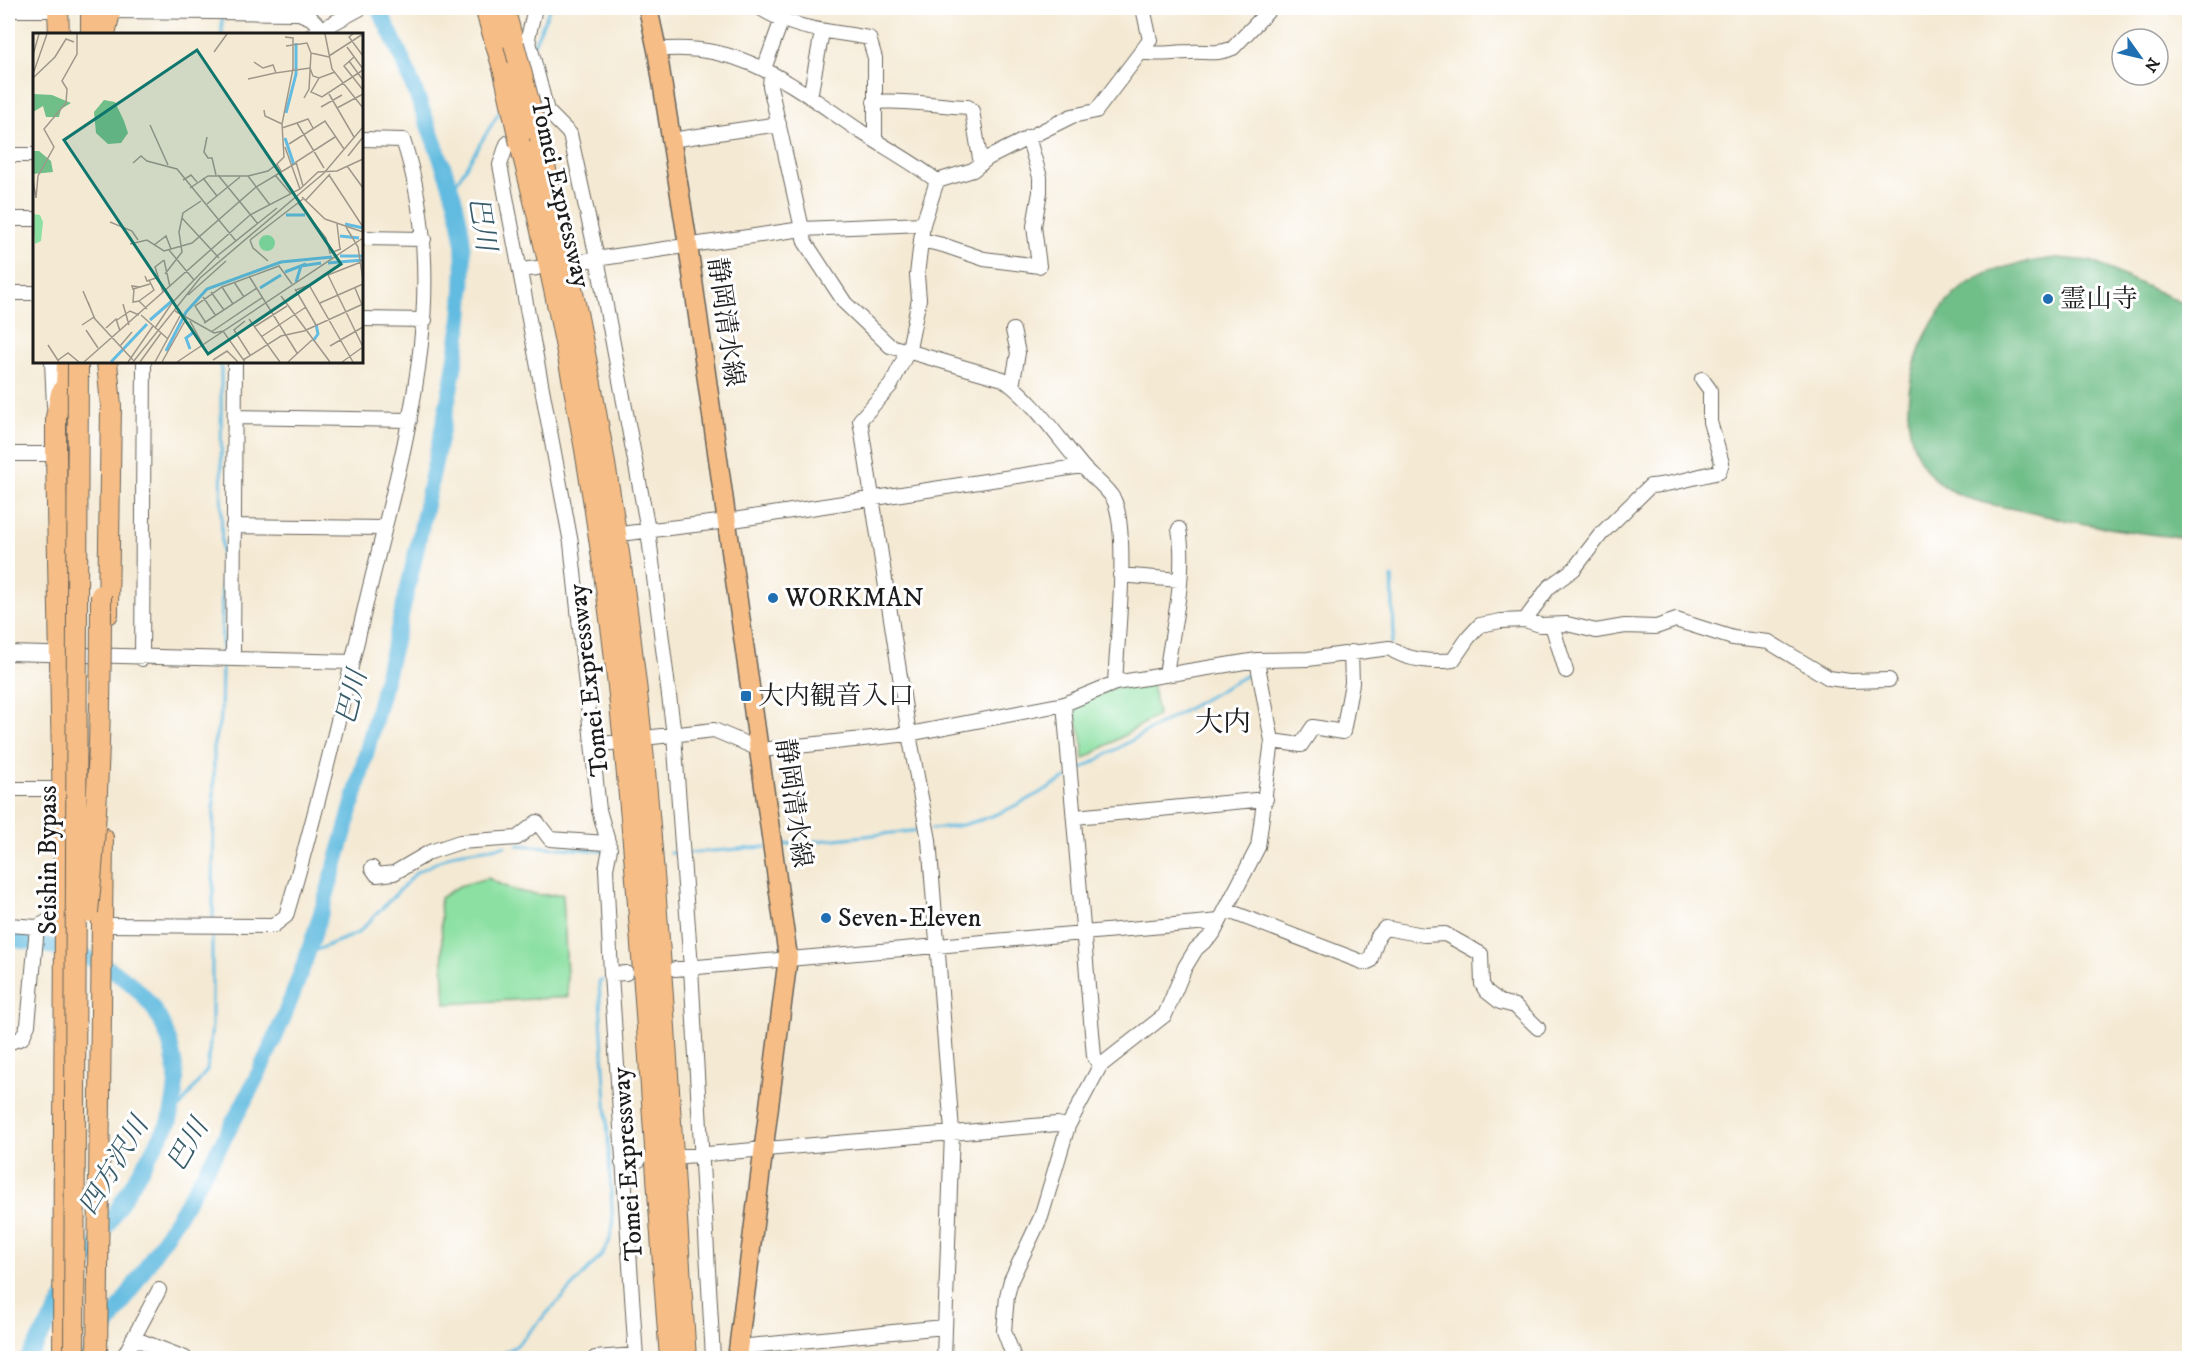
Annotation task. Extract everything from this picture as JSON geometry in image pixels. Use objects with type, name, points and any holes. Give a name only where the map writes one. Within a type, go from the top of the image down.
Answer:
[{"type":"highway","points":[[59,33],[61,8]]},
{"type":"highway","points":[[61,8],[67,33]]},
{"type":"highway","points":[[79,8],[79,33]]},
{"type":"highway","points":[[91,33],[92,8]]},
{"type":"highway","name":"Tomei Expressway","points":[[485,8],[504,72],[554,286],[576,400],[612,633],[634,859],[670,1359]]},
{"type":"highway","name":"Tomei Expressway","points":[[504,8],[521,41],[537,132],[594,397],[630,631],[643,751],[686,1359]]},
{"type":"highway","points":[[104,33],[108,9]]},
{"type":"highway","points":[[67,363],[60,463],[57,655],[62,789],[86,920],[98,1213],[97,1359]]},
{"type":"highway","name":"Seishin Bypass","points":[[74,1359],[86,920],[78,363]]},
{"type":"highway","name":"Seishin Bypass","points":[[86,1359],[90,363]]},
{"type":"highway","points":[[86,920],[95,845],[101,694],[102,458],[99,363]]},
{"type":"highway","points":[[63,1359],[63,1279],[86,920],[107,654],[110,394],[107,363]]},
{"type":"highway","points":[[66,385],[61,393],[56,417],[60,463],[67,861],[86,920]]},
{"type":"main road","name":"静岡清水線","points":[[648,8],[657,50],[688,245],[788,957],[738,1353]]},
{"type":"street","points":[[8,10],[61,8]]},
{"type":"street","points":[[535,8],[521,41],[534,64],[544,104],[551,116],[570,134],[597,258],[648,530],[674,735],[692,968],[713,1359]]},
{"type":"street","points":[[760,8],[783,14],[822,32],[835,31],[869,38],[875,58],[875,140]]},
{"type":"street","points":[[937,181],[973,170],[1028,137],[1072,116],[1096,111],[1150,40],[1143,8]]},
{"type":"street","points":[[1142,52],[1166,55],[1189,51],[1226,51],[1233,48],[1271,8]]},
{"type":"street","points":[[108,9],[299,13],[311,18],[317,32],[353,10]]},
{"type":"street","points":[[783,14],[768,71],[805,243],[856,315],[890,346],[909,349],[993,374],[1012,386],[1114,499],[1120,523],[1115,683]]},
{"type":"street","points":[[810,97],[822,32]]},
{"type":"street","points":[[657,50],[694,48],[722,52],[768,71],[937,181]]},
{"type":"street","points":[[874,102],[903,99],[933,105],[968,107],[972,111],[981,164]]},
{"type":"street","points":[[551,116],[539,120],[513,138],[505,150],[500,165],[578,541],[599,810],[608,851],[611,974],[636,1357],[595,1359]]},
{"type":"street","points":[[671,140],[779,124]]},
{"type":"street","points":[[921,240],[944,245],[984,259],[1039,266],[1034,226],[1040,192],[1040,177],[1028,137]]},
{"type":"street","points":[[8,925],[37,930],[52,919],[273,926],[286,916],[333,746],[410,420],[425,320],[424,238],[421,209],[403,141],[363,139]]},
{"type":"street","points":[[8,155],[33,155]]},
{"type":"street","points":[[937,181],[923,224],[917,275],[919,299],[909,349],[891,385],[860,420],[909,734],[929,840],[952,1131],[944,1359]]},
{"type":"street","points":[[8,219],[33,219]]},
{"type":"street","points":[[582,261],[802,229],[923,224]]},
{"type":"street","points":[[363,238],[424,238]]},
{"type":"street","points":[[520,270],[537,268]]},
{"type":"street","points":[[8,293],[33,293]]},
{"type":"street","points":[[363,319],[425,320]]},
{"type":"street","points":[[1012,386],[1018,353],[1013,330]]},
{"type":"street","points":[[52,363],[52,396],[56,417]]},
{"type":"street","points":[[110,394],[114,363]]},
{"type":"street","points":[[142,658],[144,363]]},
{"type":"street","points":[[233,659],[235,363]]},
{"type":"street","points":[[1525,620],[1549,587],[1574,569],[1601,534],[1650,486],[1669,485],[1685,478],[1719,472],[1722,463],[1710,422],[1710,390],[1702,379]]},
{"type":"street","points":[[235,417],[410,420]]},
{"type":"street","points":[[8,454],[60,463]]},
{"type":"street","points":[[628,533],[727,521],[1082,466]]},
{"type":"street","points":[[234,525],[384,528]]},
{"type":"street","points":[[1166,675],[1179,580],[1181,543],[1179,529]]},
{"type":"street","points":[[1120,575],[1179,580]]},
{"type":"street","points":[[653,737],[714,730],[760,750],[909,734],[1064,704],[1115,683],[1257,660],[1308,659],[1389,648],[1397,653],[1425,660],[1453,660],[1480,625],[1525,620],[1552,625],[1567,624],[1596,631],[1625,626],[1656,627],[1676,620],[1733,638],[1770,642],[1829,678],[1850,681],[1889,680]]},
{"type":"street","points":[[1552,625],[1566,671]]},
{"type":"street","points":[[1272,741],[1301,745],[1313,727],[1343,732],[1352,683],[1351,652]]},
{"type":"street","points":[[8,653],[352,662]]},
{"type":"street","points":[[1014,1359],[1004,1331],[1006,1296],[1011,1280],[1041,1217],[1068,1126],[1100,1066],[1165,1015],[1185,967],[1196,949],[1213,934],[1258,847],[1272,741],[1257,660]]},
{"type":"street","points":[[1064,704],[1094,1056],[1100,1066]]},
{"type":"street","points":[[593,744],[612,743]]},
{"type":"street","points":[[8,789],[62,789]]},
{"type":"street","points":[[1075,817],[1266,799]]},
{"type":"street","points":[[372,868],[377,875],[394,873],[430,852],[460,842],[517,838],[537,822],[550,839],[608,851]]},
{"type":"street","points":[[675,969],[1084,932],[1223,916],[1365,963],[1370,961],[1378,936],[1384,928],[1424,935],[1445,934],[1481,954],[1482,984],[1486,991],[1500,1002],[1515,1006],[1538,1028]]},
{"type":"street","points":[[8,1043],[22,1038],[28,1025],[37,930]]},
{"type":"street","points":[[611,974],[626,973]]},
{"type":"street","points":[[684,1156],[952,1131],[1057,1124],[1068,1126]]},
{"type":"street","points":[[622,1163],[639,1161]]},
{"type":"street","points":[[123,1359],[159,1290]]},
{"type":"street","points":[[738,1353],[944,1327]]},
{"type":"street","points":[[128,1359],[133,1338]]},
{"type":"street","points":[[133,1338],[185,1359]]},
{"type":"green space","points":[[2057,258],[2091,261],[2189,306],[2189,538],[2104,527],[1971,499],[1945,487],[1926,469],[1914,446],[1909,419],[1909,391],[1915,363],[1925,336],[1939,312],[1967,284],[1991,272],[2017,264]]},
{"type":"green space","points":[[1152,683],[1158,715],[1084,759],[1082,737],[1071,706],[1115,687]]},
{"type":"green space","points":[[488,878],[506,887],[524,892],[543,895],[563,894],[568,997],[445,1004],[440,898],[459,886]]},
{"type":"waterway","name":"巴川","points":[[87,1358],[179,1215],[223,1141],[277,1034],[303,968],[345,833],[383,691],[446,412],[462,313],[464,279],[462,233],[443,166],[408,74],[378,8]]},
{"type":"waterway","points":[[534,44],[550,8]]},
{"type":"waterway","points":[[222,15],[222,33]]},
{"type":"waterway","points":[[452,190],[503,106]]},
{"type":"waterway","points":[[221,363],[222,655]]},
{"type":"waterway","points":[[1391,644],[1394,635],[1392,577]]},
{"type":"waterway","points":[[213,921],[214,743],[221,716],[222,662]]},
{"type":"waterway","points":[[1074,773],[1254,671]]},
{"type":"waterway","points":[[931,829],[968,824],[985,819],[1018,805],[1066,778]]},
{"type":"waterway","points":[[779,845],[921,830]]},
{"type":"waterway","points":[[517,845],[606,851]]},
{"type":"waterway","points":[[307,954],[358,933],[417,872],[456,853],[505,846]]},
{"type":"waterway","points":[[686,853],[766,847]]},
{"type":"waterway","points":[[670,853],[680,853]]},
{"type":"waterway","points":[[170,1121],[207,1070],[212,1025],[212,931]]},
{"type":"waterway","name":"四方沢川","points":[[8,939],[68,951],[96,962],[120,976],[141,994],[158,1016],[170,1043],[176,1076],[170,1121],[28,1358]]},
{"type":"waterway","points":[[494,1358],[516,1346],[602,1255],[609,1242],[613,1226],[599,982],[603,980]]},
{"type":"place","name":"霊山寺","points":[[2048,299]]},
{"type":"place","name":"WORKMAN","points":[[773,598]]},
{"type":"place","name":"大内観音入口","points":[[746,696]]},
{"type":"place","name":"Seven-Eleven","points":[[826,918]]},
{"type":"district","name":"大内","points":[[1223,722]]}]
